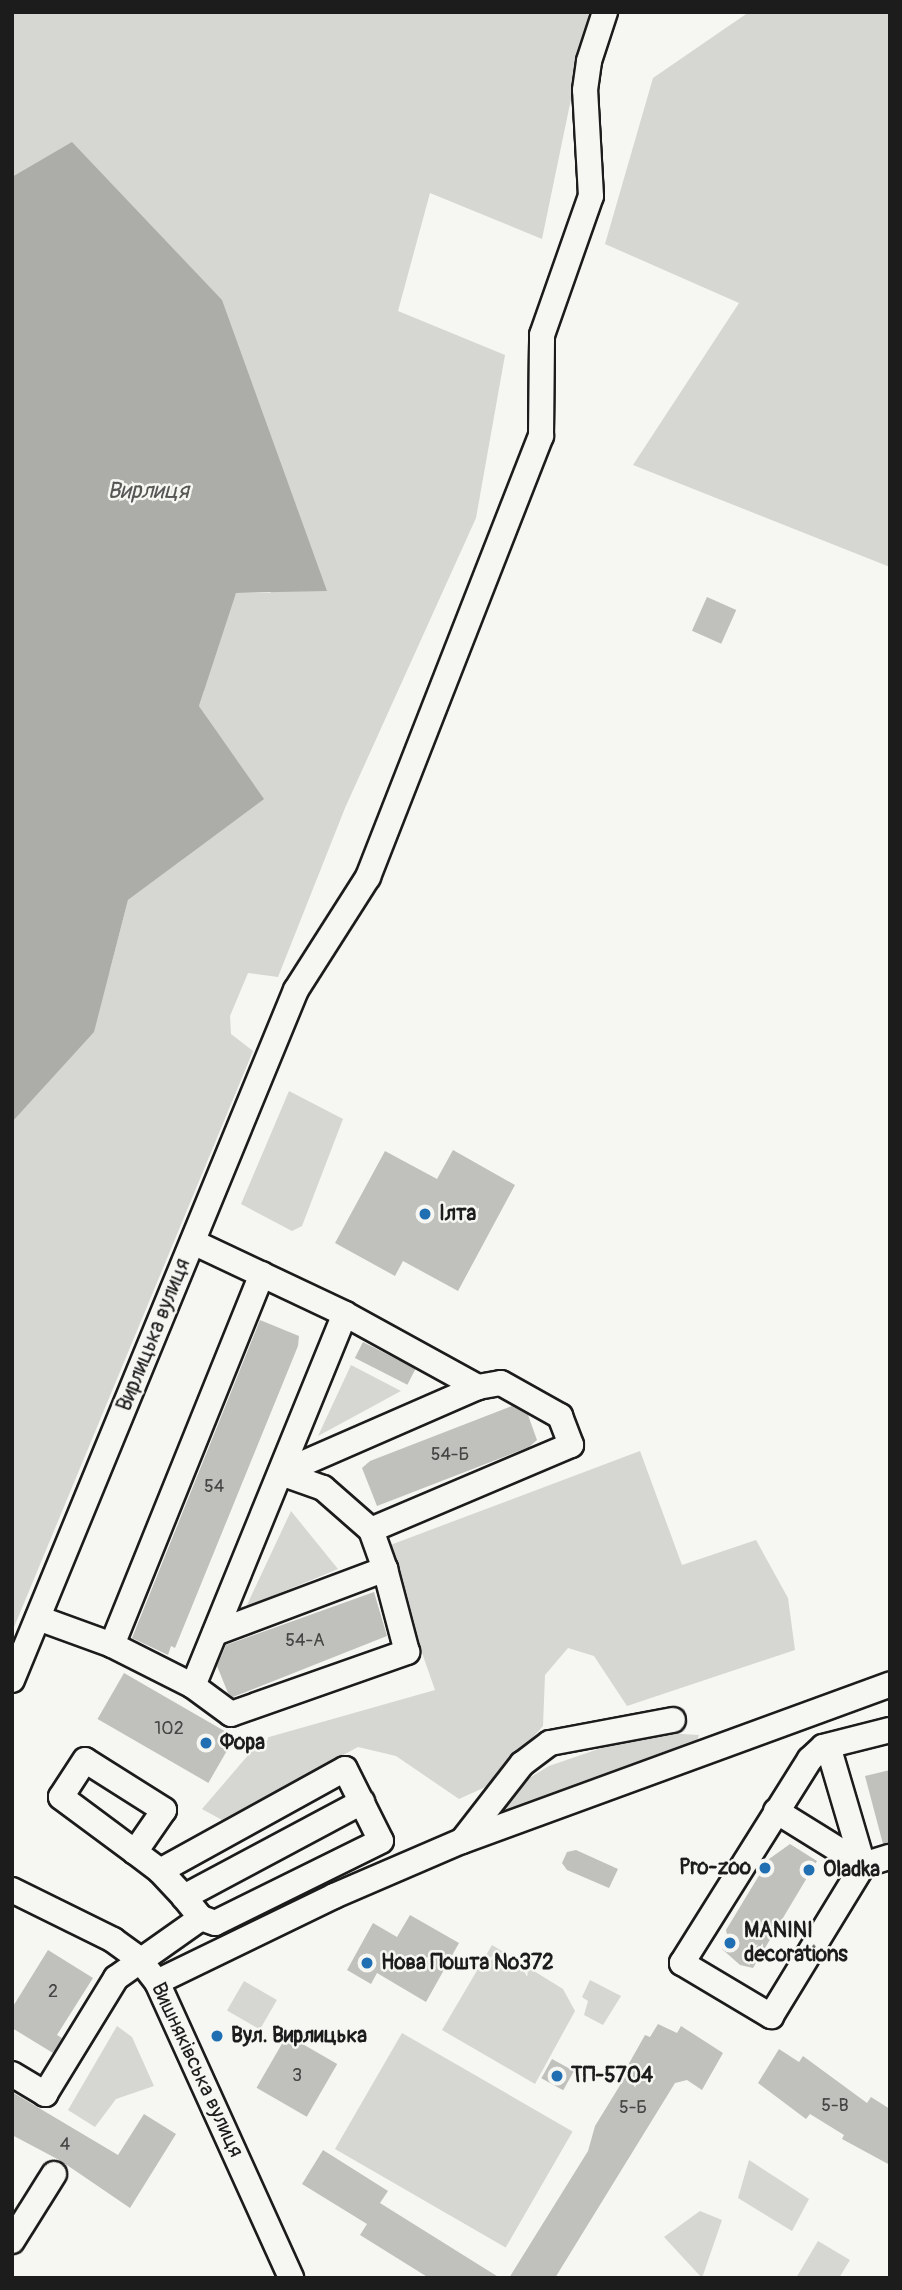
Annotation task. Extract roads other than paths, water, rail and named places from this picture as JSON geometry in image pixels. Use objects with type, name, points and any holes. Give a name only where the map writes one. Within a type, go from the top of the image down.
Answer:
[{"type":"street","name":"Вирлицька вулиця","points":[[12,1679],[296,990],[368,877],[541,436],[542,335],[591,196],[585,90],[605,12]]},
{"type":"street","points":[[193,1242],[345,1314],[478,1387]]},
{"type":"street","points":[[112,1645],[262,1274]]},
{"type":"street","points":[[193,1686],[345,1314]]},
{"type":"street","points":[[281,1473],[478,1387],[501,1383],[560,1416],[571,1446],[371,1530]]},
{"type":"street","points":[[38,1618],[112,1645],[193,1686],[231,1714],[407,1652],[385,1569],[371,1530],[323,1488],[281,1473]]},
{"type":"street","points":[[215,1633],[385,1569]]},
{"type":"street","points":[[158,1982],[334,1896],[462,1841],[890,1684]]},
{"type":"street","points":[[462,1841],[522,1764],[551,1743],[673,1720]]},
{"type":"street","points":[[890,1730],[828,1746],[810,1759],[682,1962],[771,2016],[863,1866],[890,1857]]},
{"type":"street","points":[[828,1746],[863,1866]]},
{"type":"street","points":[[135,1852],[160,1871],[201,1918],[215,1923],[382,1842],[345,1769],[160,1871]]},
{"type":"street","points":[[184,1897],[362,1802]]},
{"type":"street","points":[[776,1811],[863,1866]]},
{"type":"street","name":"Вишняківська вулиця","points":[[12,1890],[97,1931],[138,1959],[158,1982],[292,2278]]},
{"type":"street","points":[[12,2074],[45,2094],[116,1978],[138,1959],[201,1918]]},
{"type":"street","points":[[12,2241],[54,2174]]},
{"type":"water","name":"Вирлиця","points":[[72,142],[222,300],[327,591],[236,593],[199,706],[264,799],[128,900],[94,1032],[12,1122],[12,177]]},
{"type":"place","name":"Ілта","points":[[425,1214]]},
{"type":"place","name":"Фора","points":[[206,1743]]},
{"type":"place","name":"Pro-zoo","points":[[765,1868]]},
{"type":"place","name":"Oladka","points":[[809,1870]]},
{"type":"place","name":"MANINI decorations","points":[[730,1943]]},
{"type":"place","name":"Нова Пошта №372","points":[[367,1963]]},
{"type":"place","name":"Вул. Вирлицька","points":[[217,2036]]},
{"type":"place","name":"ТП-5704","points":[[557,2076]]}]
